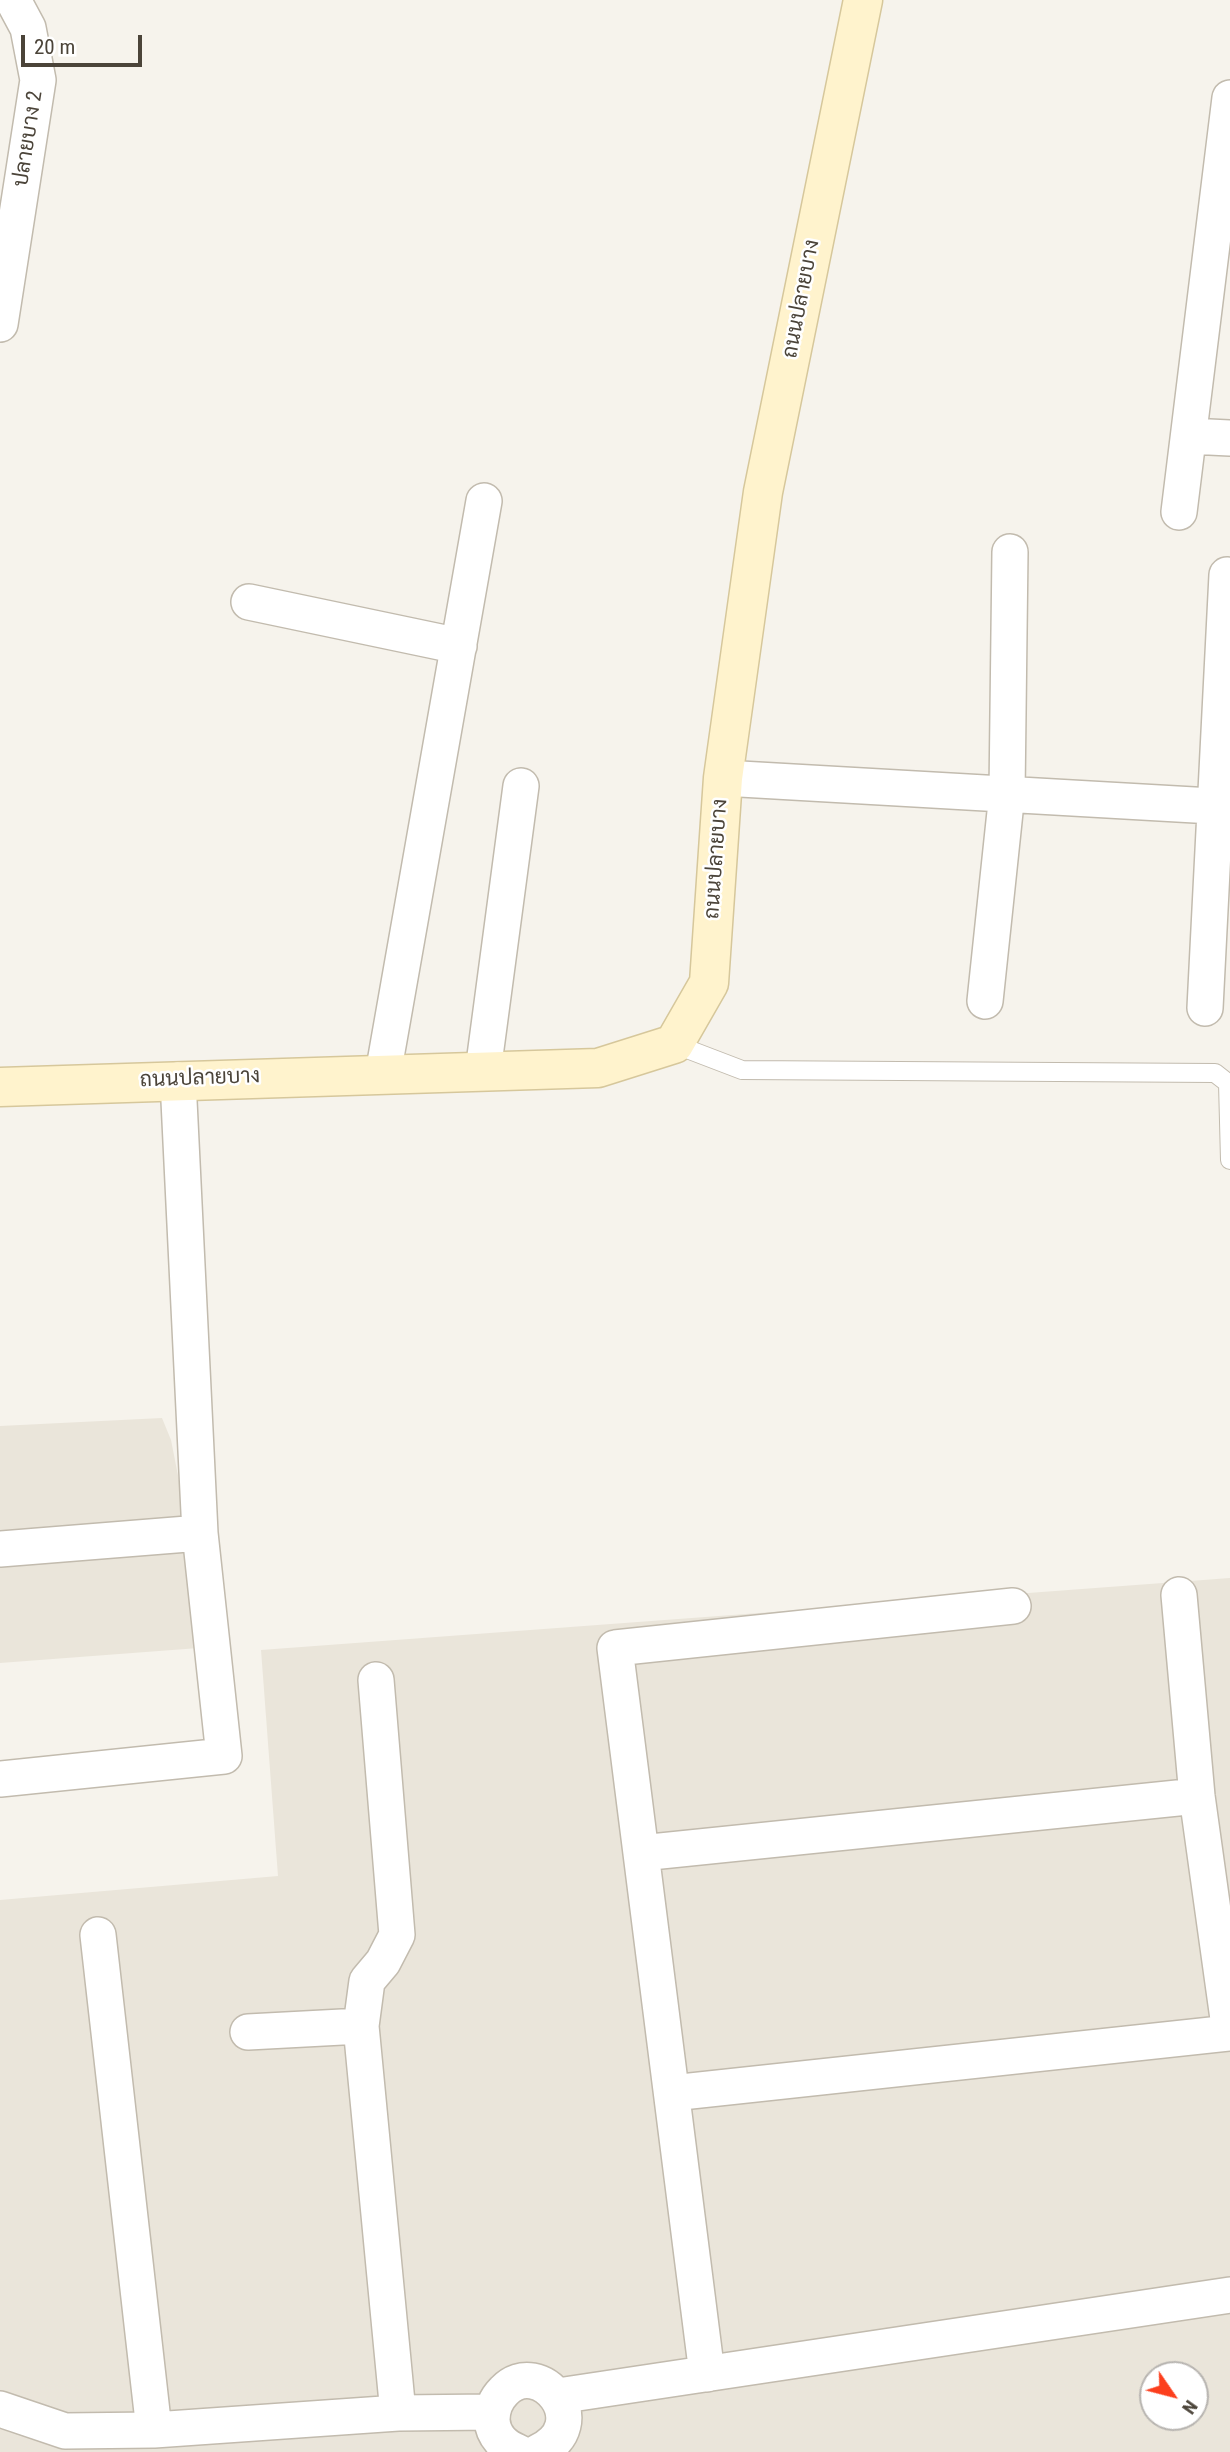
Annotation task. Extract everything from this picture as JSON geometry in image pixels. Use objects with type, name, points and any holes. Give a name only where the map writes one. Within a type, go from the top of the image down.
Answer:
[{"type":"street","name":"ปลายบาง 2","points":[[0,324],[38,80],[28,28],[13,0]]},
{"type":"street","name":"ถนนปลายบาง","points":[[0,1087],[598,1068],[674,1044],[709,983],[723,778],[763,492],[863,0]]},
{"type":"street","points":[[1179,512],[1225,186],[1230,97]]},
{"type":"street","points":[[1189,436],[1230,438]]},
{"type":"street","points":[[383,1074],[484,501]]},
{"type":"street","points":[[985,1001],[1007,793],[1010,552]]},
{"type":"street","points":[[1205,1008],[1223,807],[1227,575]]},
{"type":"street","points":[[249,602],[459,646]]},
{"type":"street","points":[[723,778],[1223,807]]},
{"type":"street","points":[[483,1071],[521,786]]},
{"type":"street","points":[[0,1779],[224,1756],[200,1533],[178,1080]]},
{"type":"street","points":[[0,1549],[200,1533]]},
{"type":"street","points":[[671,2093],[1230,2033],[1197,1796],[1179,1595]]},
{"type":"street","points":[[707,2374],[615,1648],[1013,1606]]},
{"type":"street","points":[[376,1680],[397,1935],[383,1962],[367,1981],[361,2025],[398,2413]]},
{"type":"street","points":[[641,1853],[1197,1796]]},
{"type":"street","points":[[98,1935],[154,2430]]},
{"type":"street","points":[[248,2032],[361,2025]]},
{"type":"street","points":[[558,2396],[1230,2295]]},
{"type":"street","points":[[518,2452],[499,2439],[492,2426],[492,2412],[497,2398],[507,2388],[520,2382],[547,2386],[558,2396],[563,2409],[564,2423],[559,2436],[538,2452]]},
{"type":"street","points":[[0,2409],[65,2431],[154,2430],[289,2437],[398,2413],[492,2412]]},
{"type":"lane","points":[[674,1044],[742,1070],[1215,1073],[1228,1083],[1230,1160]]},
{"type":"shaded area","points":[[162,1418],[171,1440],[212,1647],[0,1663],[0,1426]]},
{"type":"shaded area","points":[[1230,1578],[1230,2452],[0,2452],[0,1900],[278,1876],[261,1650]]}]
